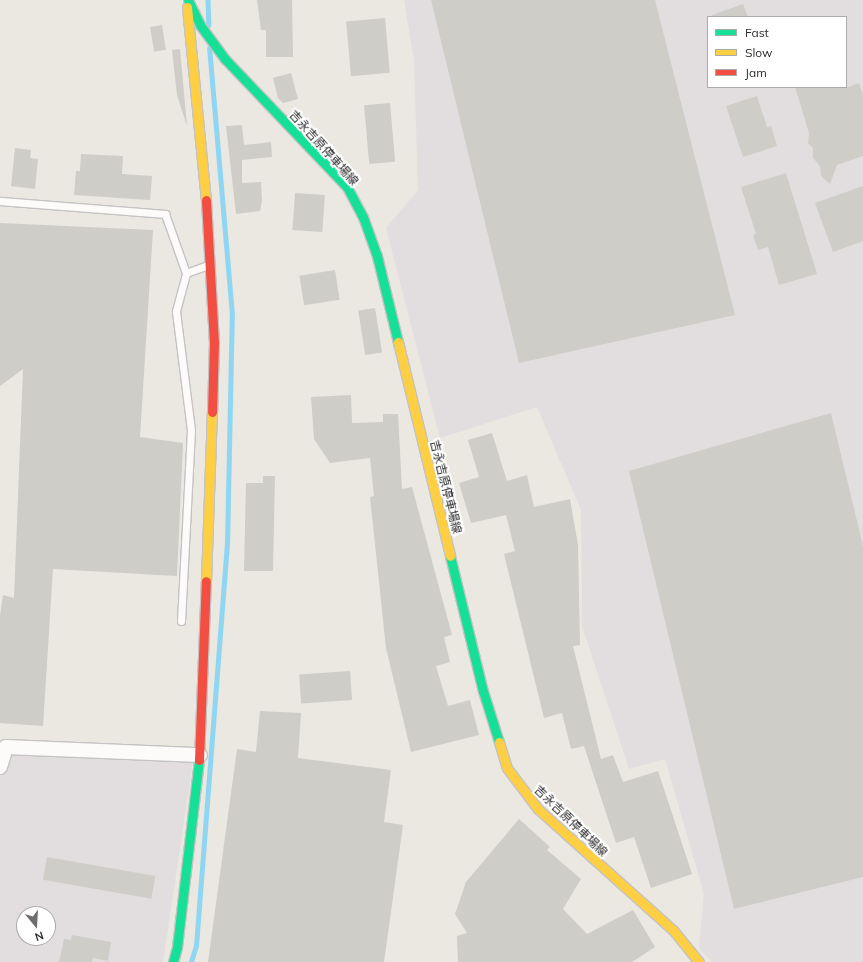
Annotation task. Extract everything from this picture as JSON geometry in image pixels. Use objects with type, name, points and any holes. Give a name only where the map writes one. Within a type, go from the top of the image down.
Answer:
[{"type":"main road","points":[[173,962],[177,947],[200,755],[214,342],[207,206],[188,0]]},
{"type":"main road","name":"吉永吉原停車場線","points":[[188,0],[200,25],[225,59],[347,187],[364,217],[377,256],[483,691],[507,768],[519,787],[538,809],[673,930],[699,962]]},
{"type":"street","points":[[0,767],[6,747],[200,755]]},
{"type":"lane","points":[[0,201],[165,214],[186,273],[176,311],[191,430],[180,620]]},
{"type":"lane","points":[[186,273],[210,264]]},
{"type":"shaded area","points":[[404,0],[863,0],[863,962],[712,962],[699,948],[704,894],[665,759],[629,769],[582,626],[581,510],[537,407],[440,438],[386,228],[418,190],[414,61]]},
{"type":"shaded area","points":[[6,747],[194,755],[163,962],[0,962],[0,766]]},
{"type":"building","points":[[257,0],[292,0],[293,57],[266,57],[266,30],[261,30]]},
{"type":"building","points":[[431,0],[655,0],[735,315],[519,363]]},
{"type":"building","points":[[743,4],[748,16],[712,16]]},
{"type":"building","points":[[385,18],[390,73],[351,76],[346,21]]},
{"type":"building","points":[[162,25],[166,50],[154,52],[150,27]]},
{"type":"building","points":[[180,49],[187,126],[177,95],[172,50]]},
{"type":"building","points":[[291,73],[298,99],[283,103],[278,98],[273,78]]},
{"type":"building","points":[[859,83],[863,95],[863,156],[837,165],[830,184],[821,176],[820,166],[813,158],[813,148],[808,143],[809,133],[795,88],[848,87]]},
{"type":"building","points":[[757,96],[767,127],[771,126],[777,146],[743,157],[726,106]]},
{"type":"building","points":[[390,103],[395,162],[369,164],[364,105]]},
{"type":"building","points":[[242,125],[244,145],[271,142],[272,157],[242,160],[242,183],[261,182],[262,200],[260,211],[236,214],[226,126]]},
{"type":"building","points":[[15,148],[31,150],[30,158],[38,159],[35,189],[11,186]]},
{"type":"building","points":[[81,154],[123,156],[122,174],[152,176],[150,200],[74,195],[76,171],[80,171]]},
{"type":"building","points":[[786,173],[817,274],[779,285],[768,247],[758,250],[753,235],[756,234],[741,187]]},
{"type":"building","points":[[863,186],[863,241],[833,252],[815,203]]},
{"type":"building","points":[[295,193],[325,195],[322,232],[292,230]]},
{"type":"building","points":[[0,223],[153,230],[140,437],[183,443],[177,576],[53,569],[43,726],[0,723],[0,616],[3,595],[14,598],[23,369],[0,386]]},
{"type":"building","points":[[335,270],[340,300],[304,305],[299,276]]},
{"type":"building","points":[[375,308],[382,352],[365,355],[358,311]]},
{"type":"building","points":[[351,395],[352,423],[383,422],[383,414],[398,414],[402,489],[412,487],[452,635],[444,637],[450,662],[436,666],[448,706],[470,700],[479,735],[411,752],[386,648],[370,497],[374,496],[370,458],[330,463],[314,439],[311,397]]},
{"type":"building","points":[[831,413],[863,546],[863,877],[734,909],[629,471]]},
{"type":"building","points":[[492,433],[507,481],[527,475],[534,507],[570,499],[578,545],[580,645],[573,646],[601,759],[613,755],[623,782],[658,771],[692,874],[651,888],[634,837],[616,843],[584,746],[571,749],[562,713],[544,718],[504,554],[515,551],[506,515],[471,523],[459,483],[479,477],[468,440]]},
{"type":"building","points":[[263,476],[275,476],[273,571],[244,571],[246,483],[263,483]]},
{"type":"building","points":[[350,671],[352,700],[301,703],[299,675]]},
{"type":"building","points":[[260,711],[301,713],[298,758],[391,770],[384,822],[403,825],[384,962],[208,962],[237,749],[256,752]]},
{"type":"building","points":[[519,819],[550,847],[547,850],[581,879],[563,909],[587,934],[633,910],[655,947],[632,962],[458,962],[457,936],[467,933],[455,914],[466,882]]},
{"type":"building","points":[[47,857],[155,876],[151,899],[43,880]]},
{"type":"building","points":[[72,935],[111,942],[108,961],[93,958],[92,962],[59,962],[64,939],[71,940]]},
{"type":"waterway","points":[[208,0],[209,25]]},
{"type":"waterway","points":[[191,962],[196,946],[227,545],[232,315],[209,49]]},
{"type":"traffic: fast","points":[[188,0],[200,25],[225,59],[347,187],[363,217],[377,256],[398,342]]},
{"type":"traffic: fast","points":[[450,556],[483,691],[499,742]]},
{"type":"traffic: fast","points":[[173,962],[177,947],[199,760]]},
{"type":"traffic: slow","points":[[187,7],[206,200]]},
{"type":"traffic: slow","points":[[398,342],[450,556]]},
{"type":"traffic: slow","points":[[206,581],[212,412]]},
{"type":"traffic: slow","points":[[499,742],[507,768],[538,809],[673,930],[699,962]]},
{"type":"traffic: jam","points":[[206,200],[214,342],[212,412]]},
{"type":"traffic: jam","points":[[199,760],[206,581]]}]
